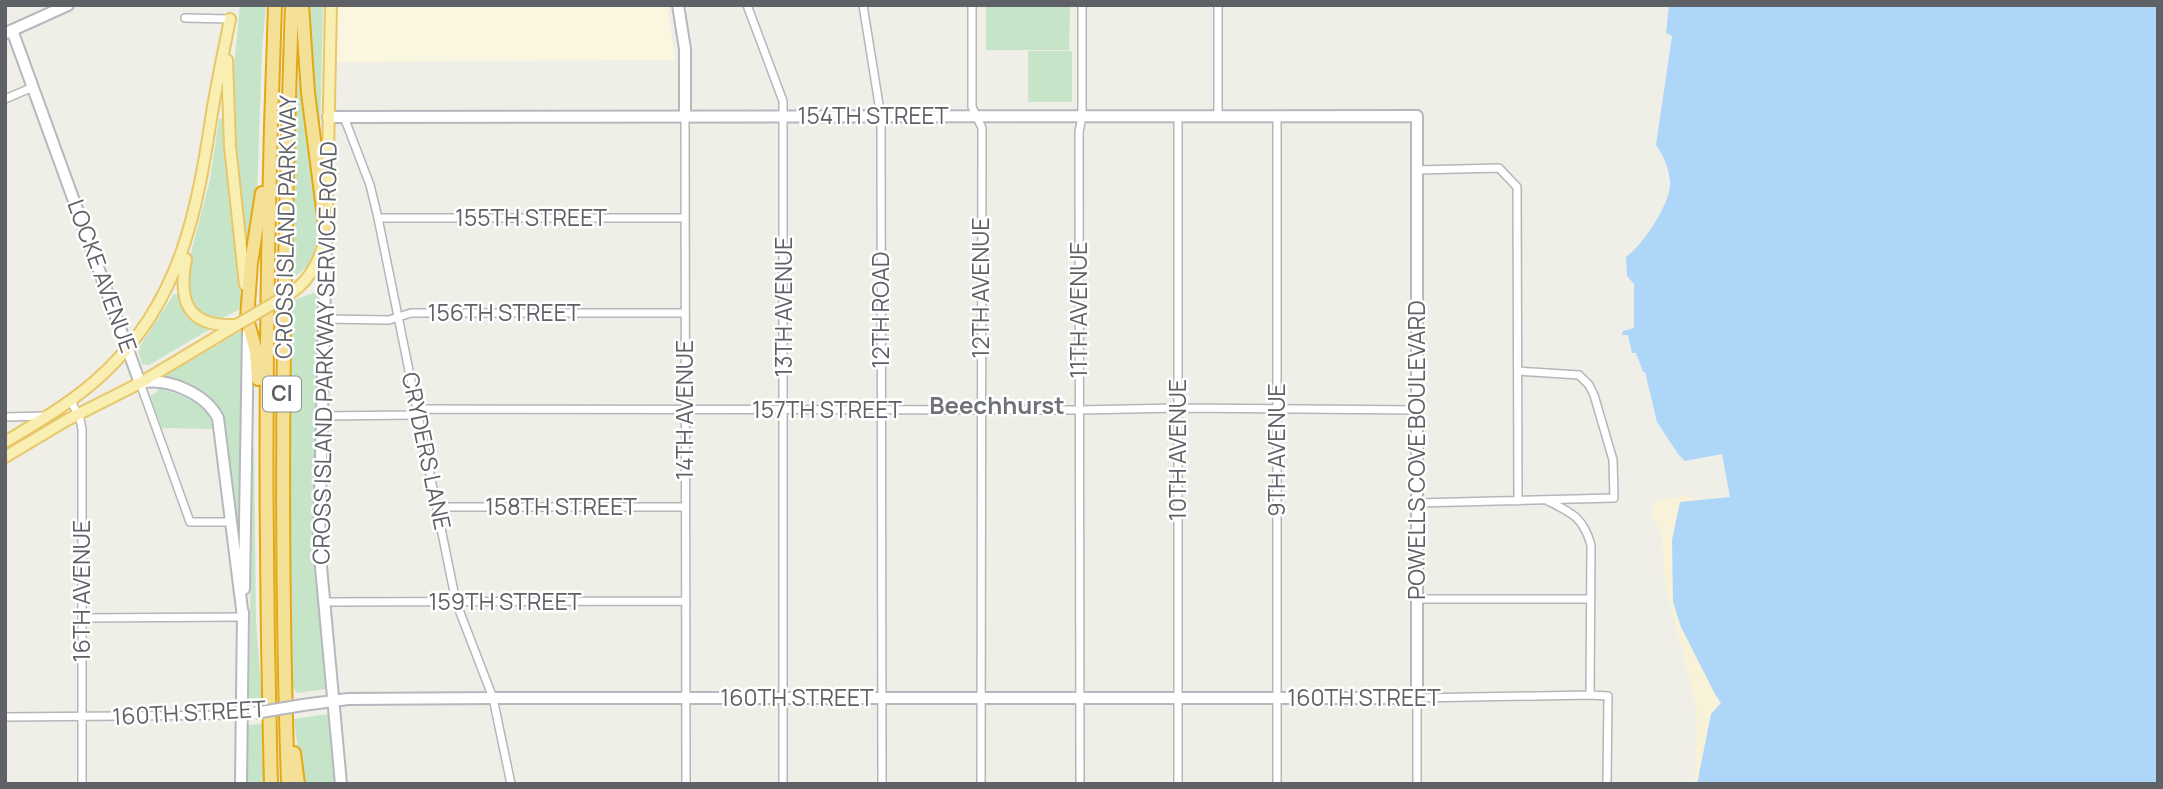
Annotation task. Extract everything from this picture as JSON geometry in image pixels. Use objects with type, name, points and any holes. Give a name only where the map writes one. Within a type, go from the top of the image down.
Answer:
[{"type":"highway","name":"CROSS ISLAND PARKWAY","points":[[271,784],[266,538],[267,319],[275,5]]},
{"type":"highway","name":"CROSS ISLAND PARKWAY","points":[[288,784],[282,370],[292,5]]},
{"type":"highway","points":[[302,5],[307,79],[326,232]]},
{"type":"highway","points":[[266,538],[258,365],[244,321],[271,120]]},
{"type":"highway","points":[[285,690],[298,784]]},
{"type":"main road","name":"CROSS ISLAND PARKWAY SERVICE ROAD","points":[[326,232],[331,5]]},
{"type":"main road","points":[[231,13],[227,63],[228,117],[242,244],[244,321]]},
{"type":"main road","points":[[231,13],[182,291],[194,315],[205,321],[223,325],[244,321]]},
{"type":"main road","points":[[5,442],[71,401],[107,371],[128,348],[168,287],[184,250],[195,208]]},
{"type":"main road","points":[[5,457],[78,414],[140,383],[291,293],[313,273],[326,232]]},
{"type":"street","points":[[9,32],[68,5]]},
{"type":"street","name":"14TH AVENUE","points":[[678,5],[684,37],[685,117],[686,784]]},
{"type":"street","name":"13TH AVENUE","points":[[747,5],[783,101],[784,116],[783,784]]},
{"type":"street","name":"12TH ROAD","points":[[863,5],[881,117],[882,784]]},
{"type":"street","name":"12TH AVENUE","points":[[972,5],[972,107],[982,126],[981,784]]},
{"type":"street","name":"11TH AVENUE","points":[[1080,784],[1079,132],[1082,117],[1082,5]]},
{"type":"street","points":[[1218,5],[1219,116]]},
{"type":"street","points":[[185,18],[231,13]]},
{"type":"street","name":"LOCKE AVENUE","points":[[9,32],[33,88],[190,522],[231,522]]},
{"type":"street","points":[[5,99],[33,88]]},
{"type":"street","name":"10TH AVENUE","points":[[1178,116],[1178,784]]},
{"type":"street","name":"9TH AVENUE","points":[[1277,116],[1277,784]]},
{"type":"street","name":"154TH STREET","points":[[328,117],[1417,116]]},
{"type":"street","name":"POWELLS COVE BOULEVARD","points":[[1417,116],[1417,784]]},
{"type":"street","name":"CRYDERS LANE","points":[[344,117],[370,185],[378,218],[456,602],[493,698],[511,784]]},
{"type":"street","points":[[1417,170],[1500,168],[1517,187],[1518,501]]},
{"type":"street","name":"155TH STREET","points":[[378,218],[685,218]]},
{"type":"street","name":"CROSS ISLAND PARKWAY SERVICE ROAD","points":[[326,232],[319,537],[341,784]]},
{"type":"street","name":"156TH STREET","points":[[324,319],[389,320],[411,313],[685,313]]},
{"type":"street","points":[[241,784],[244,321]]},
{"type":"street","points":[[1417,503],[1614,498],[1614,460],[1590,385],[1579,375],[1518,371]]},
{"type":"street","points":[[140,383],[156,382],[183,389],[200,398],[215,412],[221,429],[243,617]]},
{"type":"street","name":"16TH AVENUE","points":[[71,401],[82,429],[82,784]]},
{"type":"street","name":"157TH STREET","points":[[322,416],[411,415],[424,410],[1417,410]]},
{"type":"street","points":[[5,417],[47,416]]},
{"type":"street","points":[[1547,500],[1579,518],[1591,545],[1590,695],[1608,696],[1607,784]]},
{"type":"street","name":"158TH STREET","points":[[437,507],[685,507]]},
{"type":"street","points":[[1417,599],[1591,599]]},
{"type":"street","name":"159TH STREET","points":[[324,602],[685,601]]},
{"type":"street","points":[[82,618],[243,617]]},
{"type":"street","name":"160TH STREET","points":[[5,717],[241,715],[333,700],[1417,698],[1590,695]]},
{"type":"shaded area","points":[[337,5],[667,5],[675,60],[337,62]]},
{"type":"green space","points":[[240,5],[266,5],[257,195],[247,254],[233,128],[232,86]]},
{"type":"green space","points":[[307,5],[323,5],[320,131],[317,132],[308,60],[313,59],[308,36]]},
{"type":"green space","points":[[986,5],[1070,5],[1069,50],[986,50]]},
{"type":"green space","points":[[300,37],[317,201],[317,240],[311,263],[291,280],[295,96],[298,93]]},
{"type":"green space","points":[[1028,51],[1072,51],[1072,102],[1028,102]]},
{"type":"green space","points":[[224,118],[242,308],[219,320],[197,313],[188,301],[189,260],[210,180],[219,119]]},
{"type":"green space","points":[[319,291],[313,541],[326,689],[297,693],[293,686],[289,431],[291,301]]},
{"type":"green space","points":[[174,294],[179,295],[210,329],[149,365],[142,364],[138,349]]},
{"type":"green space","points":[[243,330],[238,551],[223,414],[207,397],[186,383],[165,378],[165,375]]},
{"type":"green space","points":[[158,388],[200,406],[206,412],[213,429],[162,428],[150,396],[157,392]]},
{"type":"green space","points":[[252,449],[256,621],[262,699],[251,700],[249,698]]},
{"type":"green space","points":[[328,714],[335,784],[302,784],[294,719]]},
{"type":"green space","points":[[262,724],[265,784],[248,784],[248,725]]},
{"type":"sand","points":[[1689,495],[1697,502],[1680,502],[1672,540],[1673,602],[1681,627],[1721,703],[1706,739],[1697,784],[1694,784],[1697,718],[1695,703],[1667,592],[1662,533],[1651,514],[1655,502]]},
{"type":"water","points":[[1669,5],[2158,5],[2158,784],[1697,784],[1711,714],[1721,703],[1681,627],[1673,602],[1672,540],[1680,502],[1730,497],[1722,454],[1685,461],[1678,454],[1657,422],[1645,372],[1636,353],[1632,353],[1628,335],[1622,335],[1623,331],[1634,328],[1634,284],[1627,276],[1626,257],[1655,222],[1669,190],[1667,167],[1656,145],[1672,36],[1666,33]]},
{"type":"district","name":"Beechhurst","points":[[997,406]]}]
